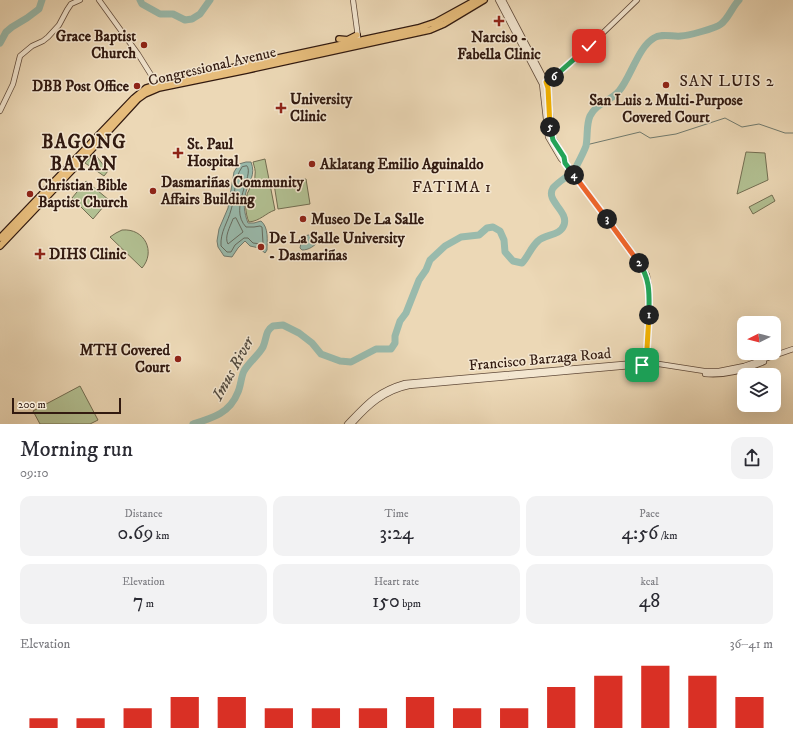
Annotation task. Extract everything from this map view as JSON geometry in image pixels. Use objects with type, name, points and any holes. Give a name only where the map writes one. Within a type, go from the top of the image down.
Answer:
[{"type":"main road","name":"Congressional Avenue","points":[[0,246],[138,99],[158,86],[247,70],[358,40],[429,25],[476,0]]},
{"type":"main road","name":"Congressional Avenue","points":[[0,238],[143,90],[339,42],[430,30],[444,24],[484,0]]},
{"type":"main road","points":[[339,42],[358,40]]},
{"type":"street","points":[[0,111],[13,84],[20,56],[32,46],[48,37],[59,25],[71,4],[80,0]]},
{"type":"street","points":[[100,0],[138,54],[158,86]]},
{"type":"street","points":[[353,0],[358,40]]},
{"type":"street","points":[[498,0],[544,83]]},
{"type":"street","points":[[503,0],[544,83],[548,137],[561,159],[624,241],[647,275],[649,303],[646,364]]},
{"type":"street","points":[[544,83],[578,57],[637,0]]},
{"type":"street","name":"Francisco Barzaga Road","points":[[347,424],[374,396],[392,386],[406,382],[646,364],[704,371],[719,371],[744,366],[793,350]]},
{"type":"street","name":"Francisco Barzaga Road","points":[[352,424],[377,399],[394,390],[409,386],[646,364]]},
{"type":"green space","points":[[746,152],[765,153],[768,180],[737,194]]},
{"type":"green space","points":[[94,153],[108,171],[104,176],[85,163]]},
{"type":"green space","points":[[265,159],[275,210],[249,222],[246,202],[247,193],[255,177],[253,162]]},
{"type":"green space","points":[[306,179],[310,204],[278,209],[274,184]]},
{"type":"green space","points":[[86,181],[109,200],[93,219],[72,198]]},
{"type":"green space","points":[[772,195],[775,201],[753,214],[749,207]]},
{"type":"green space","points":[[122,230],[130,230],[137,233],[146,242],[148,255],[142,268],[110,237]]},
{"type":"green space","points":[[80,386],[98,420],[90,424],[40,424],[33,411]]},
{"type":"water","points":[[251,162],[253,171],[245,196],[244,208],[248,223],[261,221],[264,224],[267,234],[267,250],[265,253],[259,248],[250,246],[245,241],[232,257],[224,256],[218,247],[217,241],[219,229],[228,208],[234,172],[239,164]]},
{"type":"water","points":[[308,235],[315,236],[319,240],[312,247],[302,250],[300,248],[302,238]]},
{"type":"waterway","points":[[0,43],[6,32],[39,9],[42,0]]},
{"type":"waterway","points":[[140,0],[142,4],[160,14],[173,14],[185,20],[192,19],[200,14],[210,0]]},
{"type":"waterway","name":"Imus River","points":[[574,171],[586,146],[590,116],[596,108],[619,91],[643,48],[648,42],[660,36],[684,36],[714,28],[724,22],[739,0]]},
{"type":"waterway","points":[[586,145],[640,132],[650,138],[676,134],[725,118],[742,127],[759,124],[785,133],[793,133]]},
{"type":"waterway","name":"Imus River","points":[[193,424],[220,414],[226,410],[235,399],[244,371],[263,347],[267,332],[273,326],[283,325],[299,333],[312,343],[321,354],[340,361],[351,362],[376,349],[391,349],[395,343],[395,336],[400,321],[406,313],[419,280],[426,270],[430,260],[445,246],[461,237],[479,235],[487,228],[493,227],[500,231],[504,240],[505,252],[513,261],[522,263],[538,241],[562,229],[565,220],[561,211],[554,202],[551,193],[553,188],[570,174]]},
{"type":"place","name":"Narciso - Fabella Clinic","points":[[499,21]]},
{"type":"place","name":"Grace Baptist Church","points":[[144,45]]},
{"type":"place","name":"San Luis 2 Multi-Purpose Covered Court","points":[[666,85]]},
{"type":"place","name":"DBB Post Office","points":[[137,86]]},
{"type":"place","name":"University Clinic","points":[[281,108]]},
{"type":"place","name":"St. Paul Hospital","points":[[178,153]]},
{"type":"place","name":"Aklatang Emilio Aguinaldo","points":[[312,164]]},
{"type":"place","name":"Dasmariñas Community Affairs Building","points":[[153,191]]},
{"type":"place","name":"Christian Bible Baptist Church","points":[[30,194]]},
{"type":"place","name":"Museo De La Salle","points":[[303,219]]},
{"type":"place","name":"De La Salle University - Dasmariñas","points":[[261,247]]},
{"type":"place","name":"DIHS Clinic","points":[[40,254]]},
{"type":"place","name":"MTH Covered Court","points":[[178,359]]},
{"type":"district","name":"SAN LUIS 2","points":[[727,80]]},
{"type":"district","name":"BAGONG BAYAN","points":[[84,152]]},
{"type":"district","name":"FATIMA 1","points":[[452,186]]},
{"type":"route","points":[[589,46],[578,57],[546,82],[548,88],[551,132],[554,143],[564,157],[565,163],[624,241],[647,275],[649,303],[646,365],[642,365]]}]
